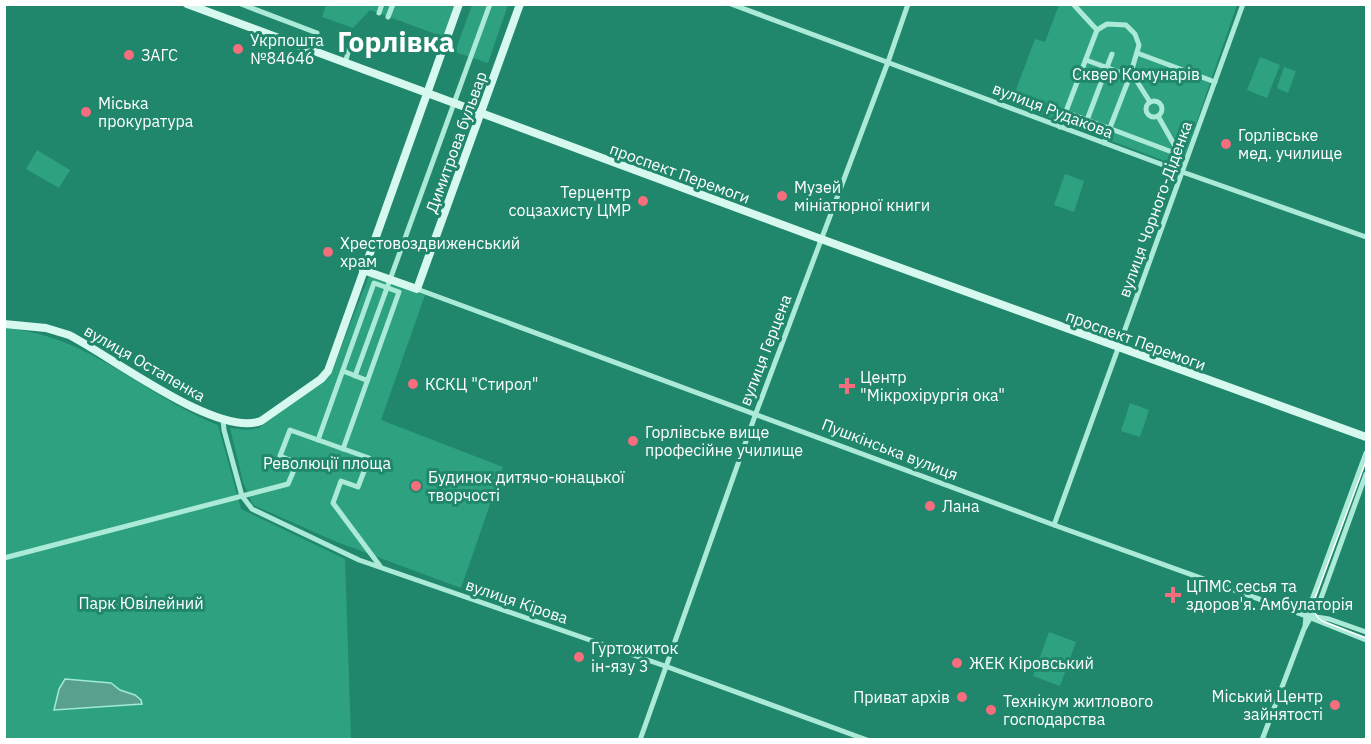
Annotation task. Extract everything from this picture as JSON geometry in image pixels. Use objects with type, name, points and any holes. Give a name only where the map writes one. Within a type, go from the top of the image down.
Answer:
[{"type":"main road","name":"проспект Перемоги","points":[[187,4],[821,239],[1365,437]]},
{"type":"main road","points":[[363,270],[459,4]]},
{"type":"main road","name":"Димитрова бульвар","points":[[417,289],[520,4]]},
{"type":"main road","name":"Пушкінська вулиця","points":[[363,270],[389,283],[417,289]]},
{"type":"main road","name":"вулиця Остапенка","points":[[4,324],[46,328],[69,335],[183,403],[223,420],[248,424],[261,421],[325,377],[363,270]]},
{"type":"street","points":[[241,4],[316,33]]},
{"type":"street","points":[[379,13],[382,4]]},
{"type":"street","points":[[388,17],[393,4]]},
{"type":"street","points":[[355,376],[490,4]]},
{"type":"street","name":"вулиця Рудакова","points":[[730,4],[1060,127],[1366,237]]},
{"type":"street","name":"вулиця Герцена","points":[[640,740],[756,413],[908,4]]},
{"type":"street","points":[[1073,4],[1097,30]]},
{"type":"street","name":"вулиця Чорного-Діденка","points":[[1054,525],[1243,4]]},
{"type":"street","points":[[1060,127],[1097,30],[1107,24],[1126,25],[1135,34],[1139,45],[1104,143]]},
{"type":"street","points":[[345,63],[350,46]]},
{"type":"street","points":[[1137,53],[1215,82]]},
{"type":"street","points":[[1087,120],[1112,54]]},
{"type":"street","points":[[1086,60],[1130,74],[1150,102]]},
{"type":"street","points":[[1150,102],[1156,101],[1161,105],[1162,111],[1158,116]]},
{"type":"street","points":[[1150,102],[1147,107],[1149,114],[1154,117],[1158,116]]},
{"type":"street","points":[[1066,112],[1180,154],[1158,116]]},
{"type":"street","points":[[318,440],[374,283],[389,283],[399,292],[343,449]]},
{"type":"street","name":"Пушкінська вулиця","points":[[417,289],[1054,525],[1310,617],[1366,640]]},
{"type":"street","points":[[342,371],[366,380]]},
{"type":"street","points":[[223,420],[242,496]]},
{"type":"street","points":[[4,558],[288,484],[297,463],[280,456],[290,430],[369,458],[358,487],[341,481],[333,503],[381,567]]},
{"type":"street","points":[[1310,617],[1365,464],[1366,453]]},
{"type":"street","points":[[1263,740],[1304,629],[1320,601],[1366,474]]},
{"type":"street","name":"вулиця Кірова","points":[[242,496],[252,509],[359,560],[665,666],[867,740]]},
{"type":"street","points":[[1320,601],[1321,608],[1329,619]]},
{"type":"street","name":"Пушкінська вулиця","points":[[1310,617],[1329,619],[1366,632]]},
{"type":"green space","points":[[326,5],[456,5],[444,37],[370,10],[353,28],[322,17]]},
{"type":"green space","points":[[472,5],[508,5],[488,63],[455,52]]},
{"type":"green space","name":"Сквер Комунарів","points":[[1059,5],[1237,5],[1181,167],[1011,103],[1035,39],[1045,42]]},
{"type":"green space","points":[[1260,57],[1280,65],[1267,98],[1247,90]]},
{"type":"green space","points":[[1284,67],[1296,71],[1288,93],[1277,88]]},
{"type":"green space","points":[[37,150],[70,170],[59,188],[26,169]]},
{"type":"green space","points":[[1065,174],[1084,181],[1074,212],[1054,205]]},
{"type":"green space","name":"Революції площа","points":[[369,276],[425,295],[381,420],[503,467],[461,588],[337,542],[253,505],[243,482],[230,428],[247,430],[259,428],[330,376]]},
{"type":"green space","name":"Парк Ювілейний","points":[[4,328],[35,333],[63,342],[114,367],[164,398],[218,425],[241,509],[345,559],[351,739],[5,739]]},
{"type":"green space","points":[[1130,403],[1149,410],[1140,437],[1121,431]]},
{"type":"green space","points":[[1049,632],[1076,642],[1060,686],[1033,676]]},
{"type":"water","points":[[65,679],[111,683],[120,690],[135,695],[142,704],[54,710],[59,689]]},
{"type":"tram line","points":[[1366,461],[1313,607],[1316,615],[1322,621],[1366,638]]},
{"type":"place","name":"Укрпошта №84646","points":[[238,49]]},
{"type":"place","name":"ЗАГС","points":[[129,55]]},
{"type":"place","name":"Міська прокуратура","points":[[86,112]]},
{"type":"place","name":"Горлівське мед. училище","points":[[1226,144]]},
{"type":"place","name":"Музей мініатюрної книги","points":[[782,196]]},
{"type":"place","name":"Терцентр соцзахисту ЦМР","points":[[643,201]]},
{"type":"place","name":"Хрестовоздвиженський храм","points":[[328,252]]},
{"type":"place","name":"КСКЦ \"Стирол\"","points":[[413,384]]},
{"type":"place","name":"Центр \"Мікрохірургія ока\"","points":[[847,386]]},
{"type":"place","name":"Горлівське вище професійне училище","points":[[633,441]]},
{"type":"place","name":"Будинок дитячо-юнацької творчості","points":[[416,486]]},
{"type":"place","name":"Лана","points":[[930,506]]},
{"type":"place","name":"ЦПМС сесья та здоров'я. Амбулаторія","points":[[1173,595]]},
{"type":"place","name":"Гуртожиток ін-язу 3","points":[[579,657]]},
{"type":"place","name":"ЖЕК Кіровський","points":[[957,663]]},
{"type":"place","name":"Приват архів","points":[[962,697]]},
{"type":"place","name":"Міський Центр зайнятості","points":[[1335,705]]},
{"type":"place","name":"Технікум житлового господарства","points":[[991,710]]},
{"type":"district","name":"Горлівка","points":[[396,41]]}]
